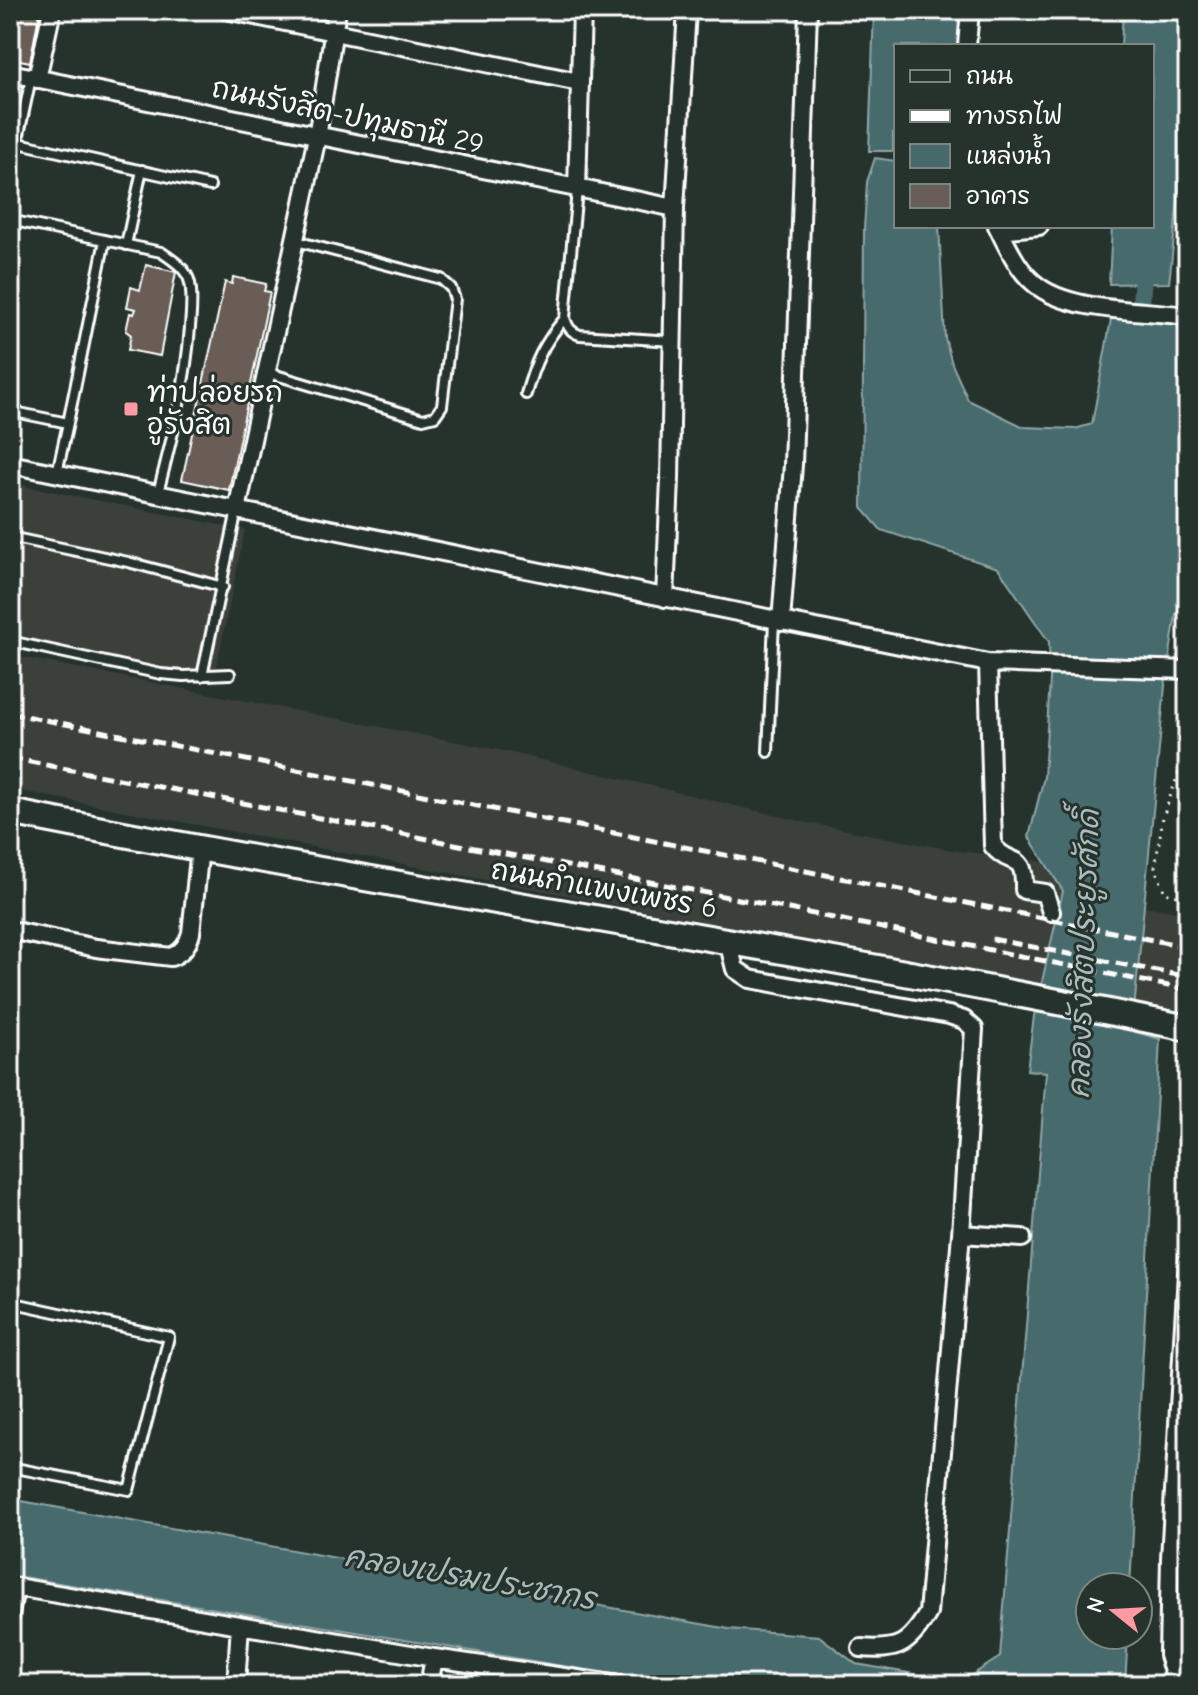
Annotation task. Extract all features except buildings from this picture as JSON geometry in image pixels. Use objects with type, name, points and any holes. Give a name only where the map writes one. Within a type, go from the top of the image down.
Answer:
[{"type":"main road","name":"ถนนกำแพงเพชร 6","points":[[10,812],[985,986],[1188,1028]]},
{"type":"street","points":[[34,78],[52,10]]},
{"type":"street","points":[[226,10],[579,82]]},
{"type":"street","points":[[237,510],[269,373],[317,137],[337,10]]},
{"type":"street","points":[[577,189],[582,10]]},
{"type":"street","points":[[665,598],[675,208],[687,10]]},
{"type":"street","points":[[778,622],[793,465],[808,10]]},
{"type":"street","points":[[967,44],[970,10]]},
{"type":"street","name":"ถนนรังสิต-ปทุมธานี 29","points":[[10,73],[675,208]]},
{"type":"street","points":[[998,228],[1020,267],[1041,289],[1067,301],[1178,315],[1188,313]]},
{"type":"street","points":[[10,464],[988,663],[1185,670]]},
{"type":"street","points":[[988,663],[993,846],[1000,854],[1018,860],[1024,868],[1024,890],[1045,893],[1051,912]]},
{"type":"street","points":[[10,930],[96,948],[171,957],[189,940],[191,933],[200,848]]},
{"type":"street","points":[[728,941],[735,969],[750,979],[949,1015],[971,1024],[974,1029],[961,1234],[928,1613],[922,1624],[901,1645],[888,1650],[861,1648]]},
{"type":"street","points":[[961,1234],[1022,1238]]},
{"type":"street","points":[[1177,1685],[1168,1655],[1170,1558],[1188,1257]]},
{"type":"street","points":[[10,1615],[13,1586],[434,1658],[619,1685]]},
{"type":"street","points":[[236,1685],[240,1625]]},
{"type":"street","points":[[429,1685],[434,1658]]},
{"type":"lane","points":[[10,177],[14,142],[34,78]]},
{"type":"lane","points":[[14,142],[210,186]]},
{"type":"lane","points":[[126,245],[142,170]]},
{"type":"lane","points":[[577,189],[565,318],[572,332],[673,341]]},
{"type":"lane","points":[[10,220],[161,252],[181,267],[190,281],[192,302],[188,356],[181,400],[158,493]]},
{"type":"lane","points":[[57,474],[105,240]]},
{"type":"lane","points":[[269,373],[423,419],[435,416],[442,406],[455,299],[451,288],[441,279],[296,241]]},
{"type":"lane","points":[[526,394],[534,365],[545,342],[565,318]]},
{"type":"lane","points":[[10,411],[68,423]]},
{"type":"lane","points":[[202,676],[237,510]]},
{"type":"lane","points":[[10,537],[128,562],[223,587]]},
{"type":"lane","points":[[768,752],[778,622]]},
{"type":"lane","points":[[10,641],[161,674],[230,674]]},
{"type":"lane","points":[[10,1302],[169,1337],[129,1490],[10,1467]]},
{"type":"path","points":[[1188,734],[1185,755],[1163,817],[1155,867],[1165,893],[1188,899]]},
{"type":"shaded area","points":[[10,483],[245,530],[213,683],[10,641]]},
{"type":"shaded area","points":[[10,655],[504,751],[804,822],[952,850],[1045,862],[1063,891],[1041,986],[10,789]]},
{"type":"shaded area","points":[[1144,906],[1188,914],[1188,1014],[1135,1004]]},
{"type":"water","points":[[874,10],[964,10],[963,44],[894,44],[893,151],[869,151]]},
{"type":"water","points":[[1123,10],[1188,10],[1188,108],[1169,283],[1109,284],[1112,228],[1154,228],[1154,44],[1121,44]]},
{"type":"water","points":[[875,158],[894,161],[894,228],[939,228],[945,338],[952,364],[968,400],[1024,427],[1075,429],[1092,424],[1111,319],[1175,320],[1188,346],[1188,608],[1176,614],[1165,686],[1132,1031],[1160,1039],[1131,1571],[1074,1571],[1074,1651],[1127,1651],[1125,1685],[679,1685],[10,1575],[10,1499],[729,1629],[819,1636],[856,1664],[961,1682],[1000,1657],[1046,1072],[1027,1070],[1034,1016],[1063,891],[1029,837],[1044,777],[1049,642],[998,568],[881,530],[862,508],[867,182]]},
{"type":"waterway","name":"คลองรังสิตประยูรศักดิ์","points":[[1139,327],[1147,228]]},
{"type":"railway","points":[[10,713],[1188,947]]},
{"type":"railway","points":[[10,758],[764,904],[1188,990]]},
{"type":"railway","points":[[992,939],[1188,977]]},
{"type":"place","name":"ท่าปล่อยรถ อู่รังสิต","points":[[131,409]]},
{"type":"water label","name":"คลองเปรมประชากร","points":[[470,1578]]}]
